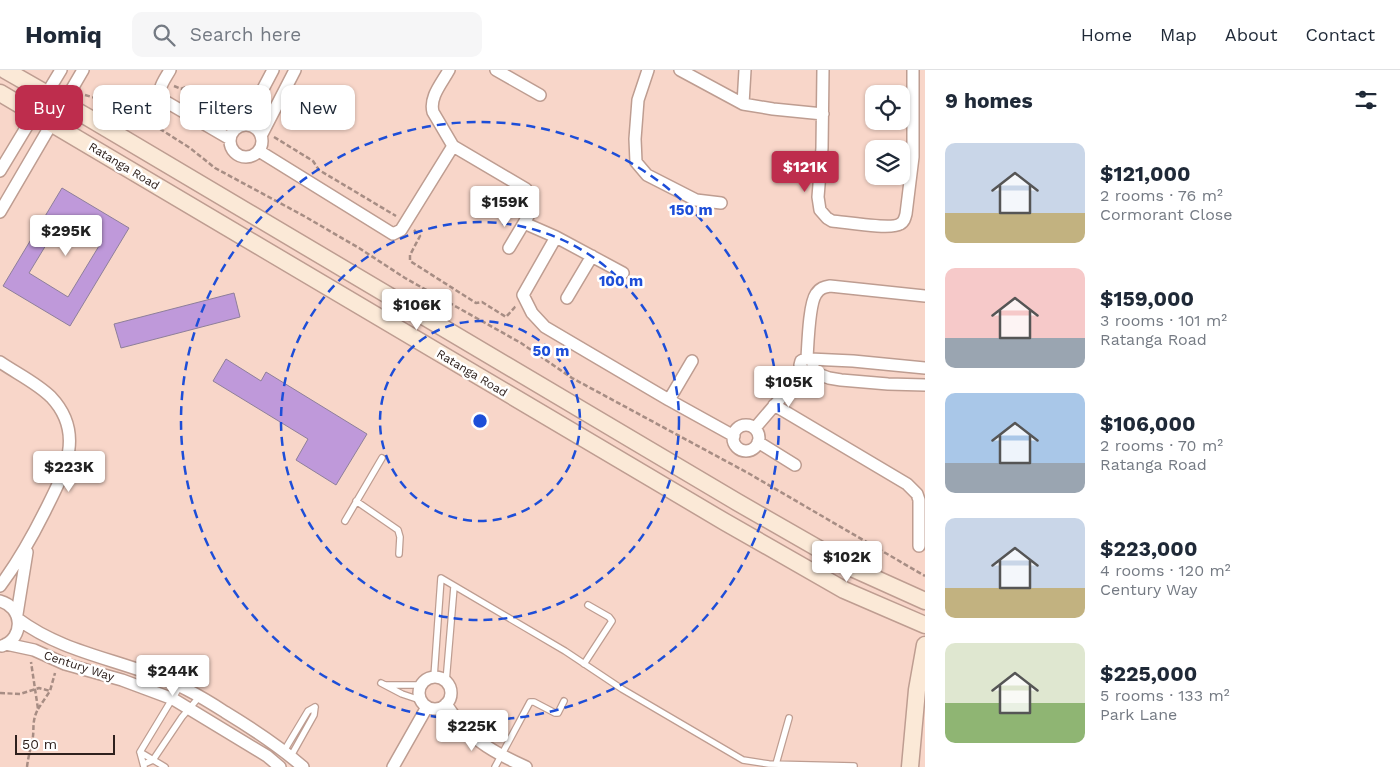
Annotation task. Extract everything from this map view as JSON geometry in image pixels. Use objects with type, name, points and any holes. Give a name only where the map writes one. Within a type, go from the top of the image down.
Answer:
[{"type":"main road","name":"Ratanga Road","points":[[5,70],[31,85]]},
{"type":"main road","name":"Ratanga Road","points":[[0,93],[15,102]]},
{"type":"main road","name":"Ratanga Road","points":[[83,115],[737,502],[854,569],[925,601]]},
{"type":"main road","name":"Ratanga Road","points":[[62,130],[725,522],[844,590],[925,625]]},
{"type":"main road","points":[[910,767],[917,690],[925,645]]},
{"type":"street","points":[[52,85],[61,70]]},
{"type":"street","points":[[75,85],[83,70]]},
{"type":"street","points":[[265,85],[273,70]]},
{"type":"street","points":[[234,130],[230,138],[231,147],[236,154],[244,158],[253,156],[259,150],[262,143],[262,133],[295,70]]},
{"type":"street","points":[[449,70],[432,100],[432,107],[453,146],[526,189],[532,209],[509,248]]},
{"type":"street","points":[[496,70],[540,95]]},
{"type":"street","points":[[648,70],[638,100],[635,138],[636,162],[647,175],[696,200],[721,203]]},
{"type":"street","points":[[680,70],[743,104],[823,114]]},
{"type":"street","points":[[743,104],[746,70]]},
{"type":"street","points":[[823,70],[822,148],[818,197],[820,210],[824,216],[832,221],[890,227],[899,225],[905,220],[906,214],[913,157],[913,70]]},
{"type":"street","points":[[167,74],[159,89],[159,94],[163,100],[230,138]]},
{"type":"street","points":[[0,171],[24,130]]},
{"type":"street","points":[[0,212],[48,130]]},
{"type":"street","points":[[257,130],[262,133]]},
{"type":"street","points":[[259,150],[393,234],[401,230],[453,146]]},
{"type":"street","points":[[524,223],[556,237],[623,273]]},
{"type":"street","points":[[556,237],[523,296],[532,313],[545,327],[734,436]]},
{"type":"street","points":[[567,298],[592,256]]},
{"type":"street","points":[[755,428],[774,405],[814,364],[809,358],[812,304],[815,295],[823,287],[830,286],[925,296]]},
{"type":"street","points":[[809,358],[925,368]]},
{"type":"street","points":[[669,400],[692,361]]},
{"type":"street","points":[[0,362],[51,397],[65,419],[69,432],[67,464],[28,545],[0,586]]},
{"type":"street","points":[[875,383],[877,363]]},
{"type":"street","points":[[807,371],[829,378],[852,381],[925,385]]},
{"type":"street","points":[[774,405],[907,484],[919,500],[919,546]]},
{"type":"street","points":[[746,425],[755,428],[758,432],[758,442],[752,449],[742,450],[735,443],[734,436],[737,429],[746,425]]},
{"type":"street","points":[[758,442],[795,465]]},
{"type":"street","points":[[3,645],[12,640],[17,633],[28,545]]},
{"type":"street","name":"Century Way","points":[[0,601],[9,605],[32,629],[65,646],[152,674],[200,696],[247,724],[303,767]]},
{"type":"street","name":"Century Way","points":[[3,645],[34,650],[65,664],[122,680],[172,698],[267,756],[280,767]]},
{"type":"street","points":[[434,677],[446,682],[450,691],[449,700],[437,709],[424,704],[419,695],[424,681],[434,677]]},
{"type":"street","points":[[393,767],[424,704]]},
{"type":"street","points":[[446,704],[455,719],[467,732],[501,756],[526,767]]},
{"type":"lane","points":[[344,521],[382,458]]},
{"type":"lane","points":[[356,501],[398,530],[400,537],[399,554]]},
{"type":"lane","points":[[434,677],[441,578],[565,651],[622,689],[743,760],[776,764],[854,766]]},
{"type":"lane","points":[[446,682],[454,587]]},
{"type":"lane","points":[[584,664],[612,622],[609,617],[588,605]]},
{"type":"lane","points":[[421,685],[384,684],[424,704]]},
{"type":"lane","points":[[180,686],[140,752],[144,766],[153,760],[189,708],[200,696]]},
{"type":"lane","points":[[495,767],[530,702],[558,713],[564,701]]},
{"type":"lane","points":[[316,707],[314,715],[287,754],[308,711],[316,707]]},
{"type":"lane","points":[[776,764],[789,718]]},
{"type":"lane","points":[[140,752],[165,767]]},
{"type":"path","points":[[167,74],[178,88],[180,88]]},
{"type":"path","points":[[85,95],[116,104],[146,120],[190,148],[215,168],[304,216],[359,248],[404,278],[521,342],[572,378],[748,473],[925,576]]},
{"type":"path","points":[[262,133],[275,138],[313,161],[319,170],[387,211],[420,236],[410,255],[410,260],[421,268],[476,303],[482,302],[506,317],[514,307],[528,305]]},
{"type":"path","points":[[30,658],[38,709]]},
{"type":"path","points":[[26,767],[32,742],[34,716],[50,691],[55,673]]},
{"type":"path","points":[[0,693],[20,694],[35,688],[50,691]]},
{"type":"building","points":[[62,188],[129,228],[70,326],[3,286]],"holes":[[[63,217],[102,241],[68,297],[29,273]]]},
{"type":"building","points":[[234,293],[240,317],[121,348],[114,324]]},
{"type":"building","points":[[226,359],[261,381],[266,372],[367,434],[336,485],[296,460],[308,439],[213,381]]}]
